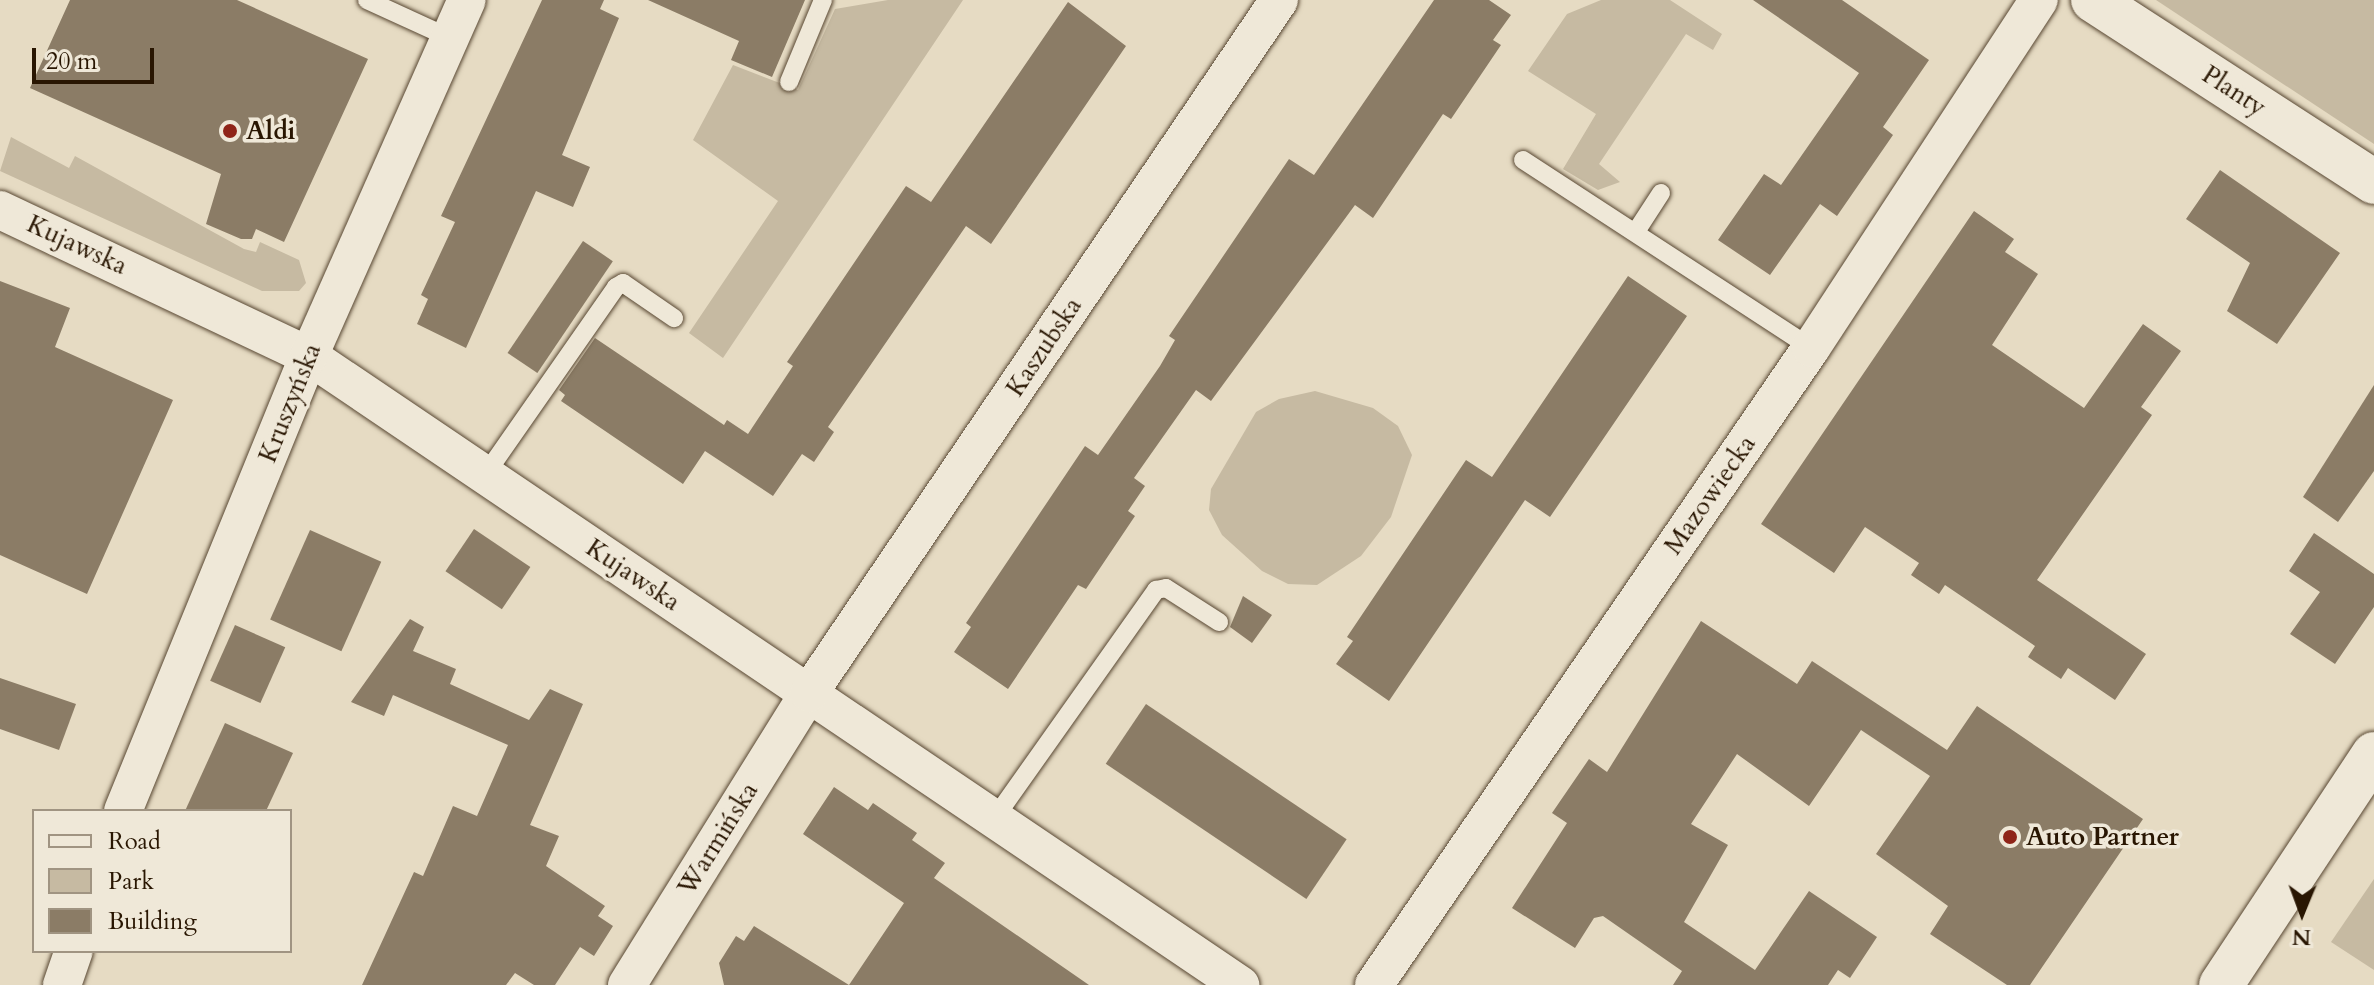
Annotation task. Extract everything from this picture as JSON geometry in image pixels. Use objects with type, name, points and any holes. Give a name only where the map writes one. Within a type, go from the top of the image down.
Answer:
[{"type":"street","name":"Kruszyńska","points":[[124,809],[309,356],[467,0]]},
{"type":"street","name":"Mazowiecka","points":[[1374,985],[1811,348],[2039,0]]},
{"type":"street","name":"Planty","points":[[2093,0],[2374,182]]},
{"type":"street","name":"Kaszubska","points":[[809,693],[1265,5]]},
{"type":"street","name":"Kujawska","points":[[0,210],[309,356],[1240,985]]},
{"type":"street","name":"Warmińska","points":[[627,985],[809,693]]},
{"type":"street","points":[[2221,985],[2374,754]]},
{"type":"street","points":[[62,985],[73,953]]},
{"type":"lane","points":[[367,0],[450,38]]},
{"type":"lane","points":[[789,82],[823,0]]},
{"type":"lane","points":[[1523,160],[1637,230],[1811,348]]},
{"type":"lane","points":[[1637,230],[1661,193]]},
{"type":"lane","points":[[485,475],[616,287],[623,283],[674,318]]},
{"type":"lane","points":[[994,819],[1156,590],[1166,588],[1219,622]]},
{"type":"green space","points":[[888,0],[963,0],[723,358],[689,333],[778,201],[693,140],[733,65],[798,90],[835,9]]},
{"type":"green space","points":[[1601,0],[1670,0],[1722,34],[1713,50],[1686,34],[1599,164],[1620,182],[1598,190],[1563,169],[1596,114],[1528,71],[1567,14]]},
{"type":"green space","points":[[2156,0],[2374,0],[2374,144]]},
{"type":"green space","points":[[11,137],[69,168],[75,156],[244,249],[256,252],[260,242],[299,260],[306,283],[299,291],[262,291],[0,171]]},
{"type":"green space","points":[[1315,391],[1373,408],[1398,426],[1412,455],[1391,517],[1361,556],[1317,585],[1288,584],[1262,571],[1222,535],[1209,510],[1211,489],[1256,412],[1279,399]]},
{"type":"green space","points":[[2374,879],[2374,970],[2331,942]]},
{"type":"building","name":"Aldi","points":[[70,0],[237,0],[368,59],[284,242],[256,229],[252,239],[241,239],[206,224],[221,174],[30,88]]},
{"type":"building","points":[[542,0],[604,0],[600,9],[619,18],[562,155],[590,167],[573,207],[536,191],[466,348],[417,324],[428,299],[421,295],[455,222],[441,216]]},
{"type":"building","points":[[648,0],[805,0],[772,77],[731,60],[739,41]]},
{"type":"building","points":[[1434,0],[1489,0],[1511,15],[1493,40],[1501,45],[1451,119],[1443,114],[1373,218],[1355,205],[1211,401],[1196,390],[1134,478],[1145,486],[1128,511],[1135,516],[1086,589],[1078,585],[1008,689],[954,652],[971,627],[966,623],[1085,446],[1098,455],[1160,366],[1175,340],[1169,336],[1289,159],[1314,175]]},
{"type":"building","points":[[1753,0],[1842,0],[1929,60],[1883,127],[1893,135],[1837,216],[1820,204],[1770,275],[1718,240],[1764,174],[1781,185],[1859,73]]},
{"type":"building","points":[[1068,2],[1126,46],[991,244],[966,226],[828,427],[834,432],[814,462],[802,454],[773,496],[705,451],[683,484],[561,401],[565,395],[559,390],[595,338],[724,425],[727,420],[748,434],[793,366],[787,362],[906,186],[931,202]]},
{"type":"building","points":[[2220,170],[2340,253],[2277,344],[2227,311],[2250,263],[2186,219]]},
{"type":"building","points":[[1974,211],[2014,239],[2005,252],[2038,274],[1992,345],[2084,408],[2143,324],[2181,351],[2141,407],[2152,415],[2037,580],[2146,654],[2115,700],[2068,668],[2061,679],[2028,657],[2035,646],[1945,585],[1939,594],[1911,575],[1919,563],[1865,527],[1834,573],[1761,524]]},
{"type":"building","points":[[583,241],[613,261],[537,373],[508,353]]},
{"type":"building","points":[[1628,276],[1687,316],[1550,517],[1525,500],[1389,701],[1336,664],[1353,641],[1347,637],[1466,460],[1492,477]]},
{"type":"building","points":[[0,281],[70,308],[55,347],[173,400],[87,594],[0,555]]},
{"type":"building","points":[[2374,385],[2374,471],[2338,522],[2303,497]]},
{"type":"building","points":[[474,529],[530,567],[502,609],[445,571]]},
{"type":"building","points":[[310,530],[381,562],[341,651],[270,620]]},
{"type":"building","points":[[2314,533],[2374,574],[2374,607],[2335,664],[2290,634],[2320,592],[2289,571]]},
{"type":"building","points":[[1243,596],[1272,615],[1252,643],[1230,627]]},
{"type":"building","points":[[410,619],[424,627],[413,651],[456,669],[450,684],[529,720],[550,689],[583,704],[530,825],[559,836],[546,866],[605,906],[598,916],[613,926],[594,956],[580,947],[555,985],[534,985],[515,973],[506,985],[362,985],[414,872],[423,876],[453,806],[477,816],[508,745],[393,695],[384,716],[351,702]]},
{"type":"building","points":[[1701,621],[1797,684],[1812,661],[1947,750],[1977,706],[2143,819],[2030,985],[2007,985],[1930,934],[1948,906],[1876,854],[1930,776],[1861,730],[1809,806],[1737,754],[1691,824],[1728,845],[1684,922],[1755,970],[1809,891],[1877,937],[1850,978],[1838,970],[1828,985],[1673,985],[1682,971],[1603,916],[1594,918],[1575,948],[1512,908],[1567,823],[1552,813],[1589,759],[1607,772]]},
{"type":"building","points":[[235,625],[285,647],[260,703],[210,681]]},
{"type":"building","points":[[0,678],[76,704],[59,750],[0,729]]},
{"type":"building","points":[[1146,704],[1347,839],[1306,899],[1106,764]]},
{"type":"building","points":[[225,723],[293,753],[267,809],[186,809]]},
{"type":"building","points":[[834,787],[868,810],[873,803],[917,833],[912,840],[945,863],[934,878],[1089,985],[849,985],[904,903],[803,834]]},
{"type":"building","points":[[754,926],[849,985],[724,985],[719,963],[736,936],[744,941]]},
{"type":"place","name":"Aldi","points":[[230,131]]},
{"type":"place","name":"Auto Partner","points":[[2010,837]]}]
